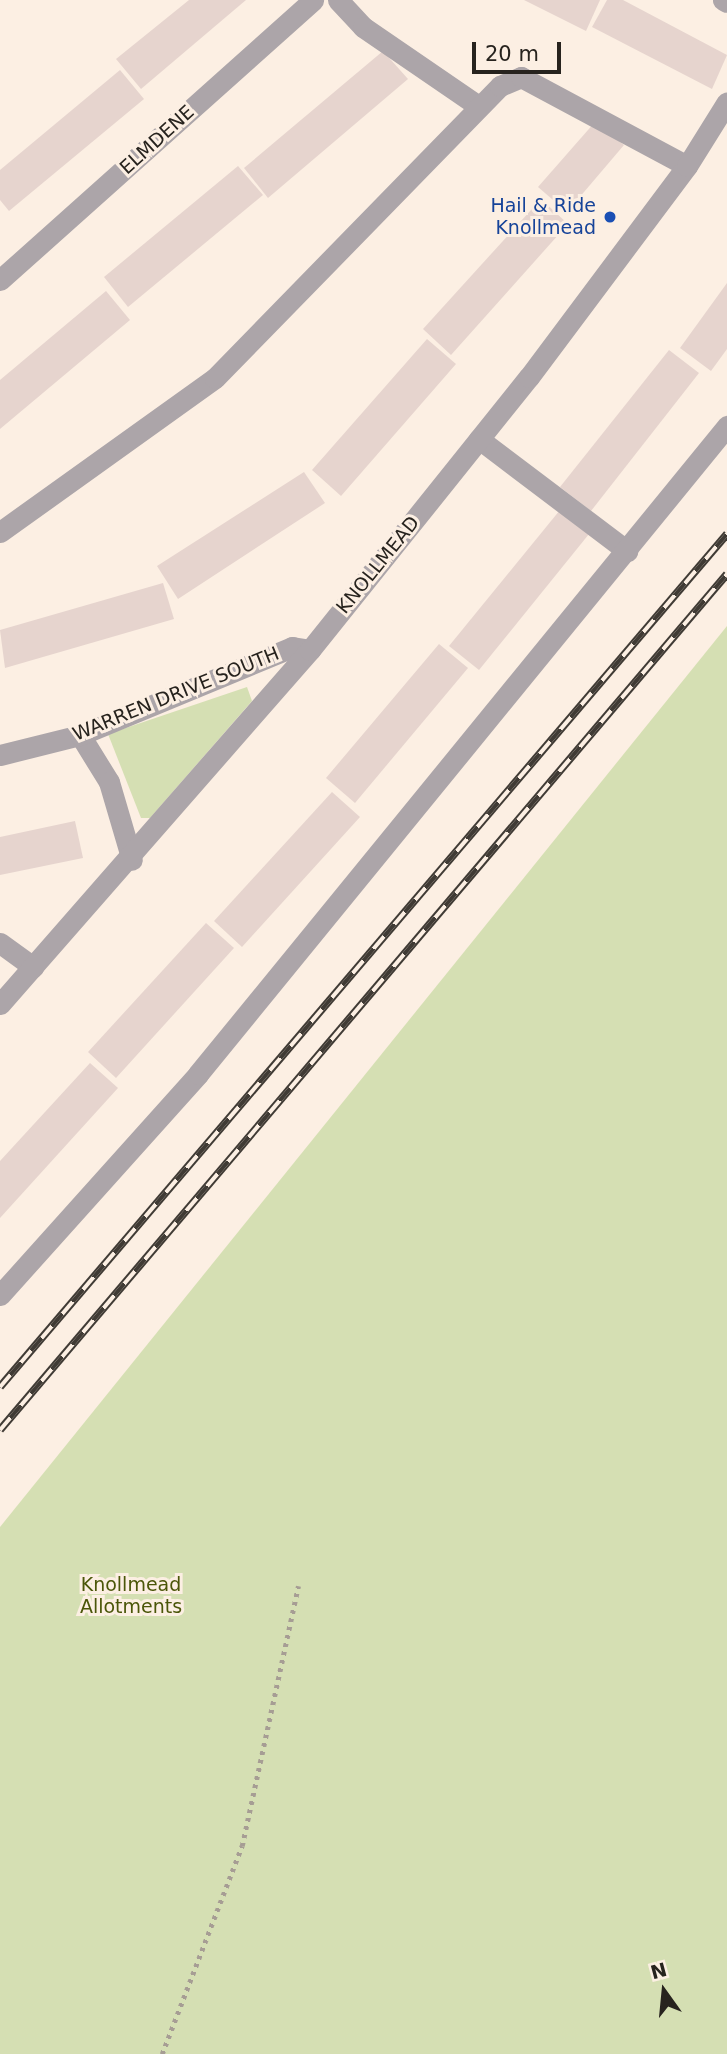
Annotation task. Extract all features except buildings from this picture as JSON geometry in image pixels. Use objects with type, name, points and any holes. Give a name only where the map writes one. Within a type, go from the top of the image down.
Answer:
[{"type":"street","name":"ELMDENE","points":[[0,279],[313,0]]},
{"type":"street","points":[[338,0],[363,27],[477,105]]},
{"type":"street","points":[[0,533],[215,378],[433,158],[477,105],[521,77],[687,166]]},
{"type":"street","name":"KNOLLMEAD","points":[[0,1004],[132,860],[310,650],[479,439],[687,166],[727,102]]},
{"type":"street","points":[[0,1295],[198,1074],[727,426]]},
{"type":"street","points":[[479,439],[627,551]]},
{"type":"street","name":"WARREN DRIVE SOUTH","points":[[0,755],[80,735],[292,647],[310,650]]},
{"type":"street","points":[[80,735],[109,782],[132,860]]},
{"type":"street","points":[[0,943],[33,967]]},
{"type":"path","points":[[162,2054],[242,1846],[298,1586]]},
{"type":"green space","name":"Knollmead Allotments","points":[[727,626],[727,2054],[0,2054],[0,1527]]},
{"type":"green space","points":[[247,687],[252,701],[150,818],[141,818],[108,734]]},
{"type":"railway","points":[[0,1387],[727,534]]},
{"type":"railway","points":[[0,1430],[727,574]]},
{"type":"place","name":"Hail & Ride Knollmead","points":[[610,217]]}]
